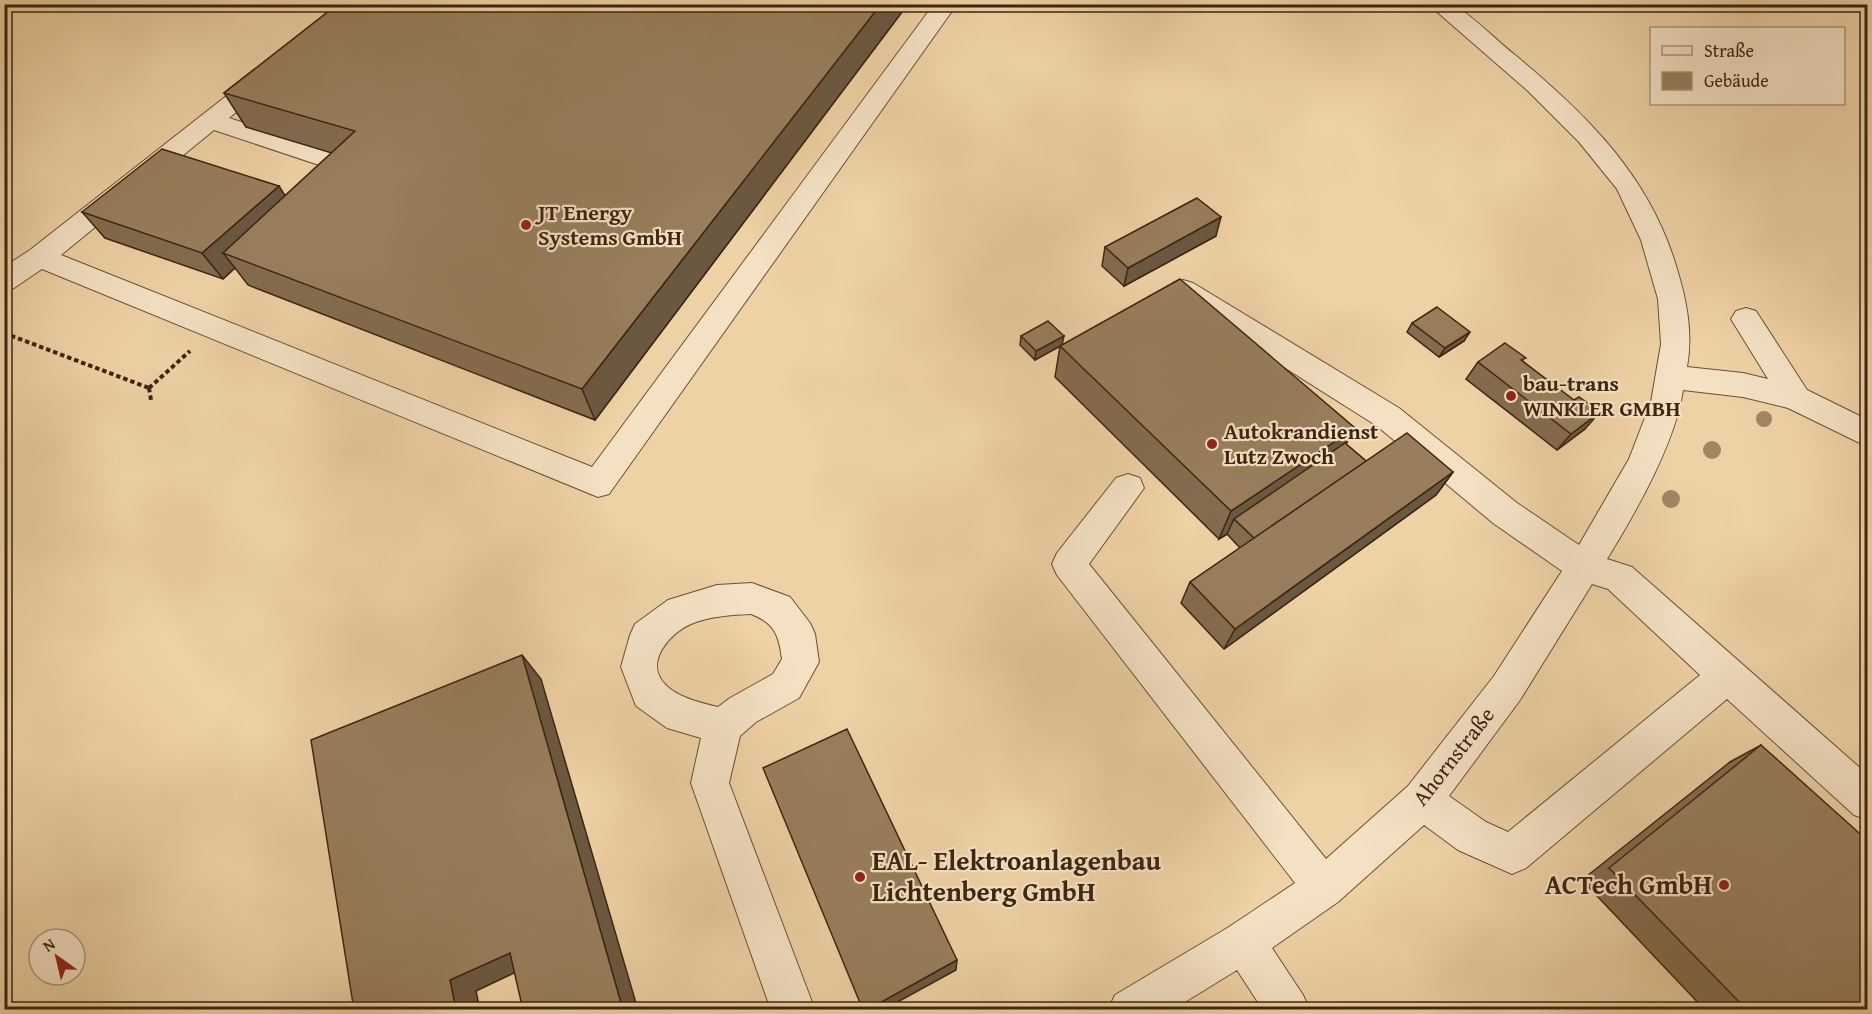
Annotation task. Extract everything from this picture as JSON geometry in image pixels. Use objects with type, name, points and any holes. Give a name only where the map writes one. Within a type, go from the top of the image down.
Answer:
[{"type":"street","points":[[40,257],[598,484],[946,4]]},
{"type":"street","name":"Ahornstraße","points":[[1130,1010],[1244,942],[1324,888],[1422,800],[1507,688],[1604,535],[1644,460],[1668,390],[1676,344],[1671,299],[1655,240],[1628,186],[1588,136],[1537,86],[1439,4]]},
{"type":"street","points":[[4,281],[40,257],[283,63]]},
{"type":"street","points":[[209,120],[361,170]]},
{"type":"street","points":[[1177,286],[1388,417],[1505,513],[1583,566],[1620,578],[1868,801]]},
{"type":"street","points":[[1746,319],[1796,398]]},
{"type":"street","points":[[1668,390],[1743,385],[1796,398],[1868,435]]},
{"type":"street","points":[[1128,488],[1069,564],[1324,888]]},
{"type":"street","points":[[1422,800],[1472,836],[1512,854],[1727,676]]},
{"type":"street","points":[[723,726],[710,783],[793,1010]]},
{"type":"street","points":[[1244,942],[1288,1010]]},
{"type":"path","points":[[4,333],[149,388]]},
{"type":"path","points":[[149,388],[195,347]]},
{"type":"path","points":[[149,388],[151,400]]},
{"type":"building","name":"JT Energy Systems GmbH","points":[[338,4],[881,4],[582,389],[223,253],[355,131],[224,93]]},
{"type":"building","points":[[162,149],[279,186],[202,253],[82,212]]},
{"type":"building","points":[[1197,198],[1221,217],[1128,268],[1105,247]]},
{"type":"building","points":[[1180,279],[1355,428],[1231,511],[1060,346]]},
{"type":"building","points":[[1437,307],[1470,332],[1445,348],[1412,323]]},
{"type":"building","points":[[1048,321],[1064,336],[1036,351],[1021,336]]},
{"type":"building","points":[[1505,343],[1526,358],[1521,360],[1574,400],[1579,397],[1600,412],[1571,434],[1478,362]]},
{"type":"building","points":[[1407,433],[1453,472],[1235,629],[1190,582]]},
{"type":"building","points":[[1345,443],[1366,461],[1254,538],[1234,519]]},
{"type":"building","points":[[522,655],[623,1010],[523,1010],[510,953],[450,980],[456,1010],[354,1010],[311,740]]},
{"type":"building","name":"EAL- Elektroanlagenbau Lichtenberg GmbH","points":[[847,729],[957,960],[867,1010],[863,1010],[763,768]]},
{"type":"building","name":"ACTech GmbH","points":[[1761,745],[1868,841],[1868,1010],[1747,1010],[1609,868]]},
{"type":"place","name":"JT Energy Systems GmbH","points":[[526,225]]},
{"type":"place","name":"bau-trans WINKLER GMBH","points":[[1511,396]]},
{"type":"place","name":"Autokrandienst Lutz Zwoch","points":[[1212,444]]},
{"type":"place","name":"EAL- Elektroanlagenbau Lichtenberg GmbH","points":[[860,877]]},
{"type":"place","name":"ACTech GmbH","points":[[1724,885]]}]
